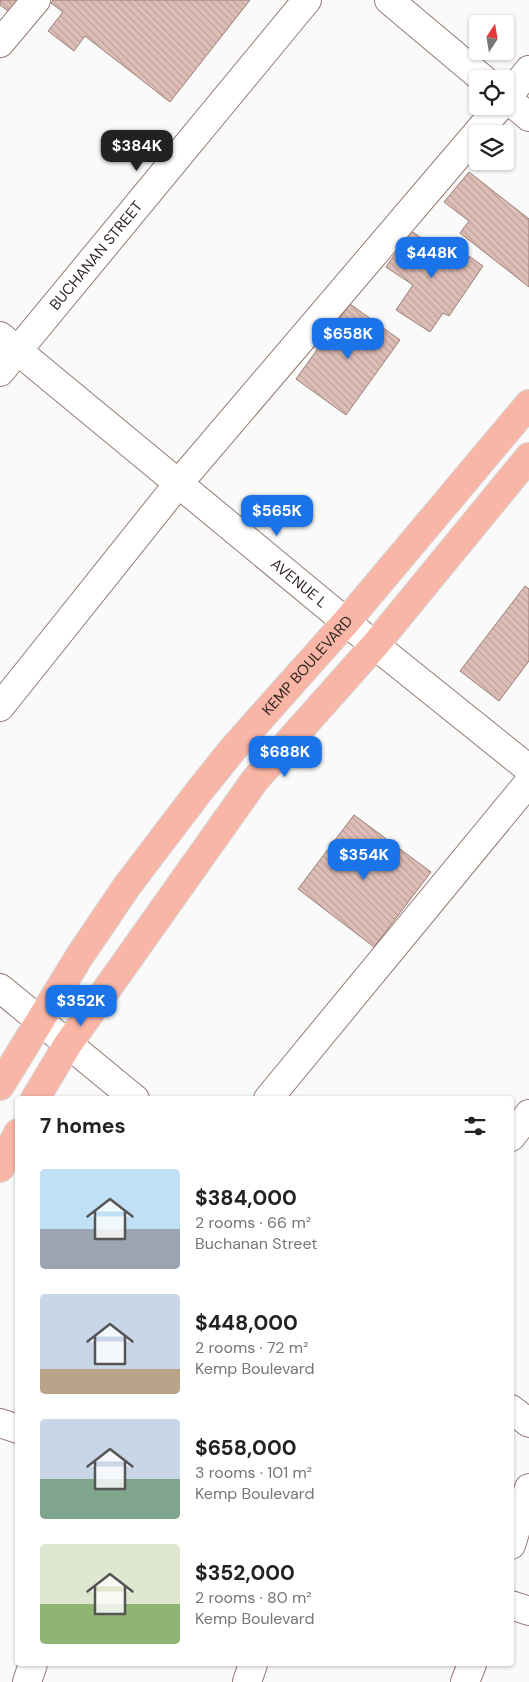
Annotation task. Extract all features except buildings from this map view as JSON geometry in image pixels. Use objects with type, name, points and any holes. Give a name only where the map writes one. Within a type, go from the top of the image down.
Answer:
[{"type":"main road","name":"KEMP BOULEVARD","points":[[0,1086],[79,957],[127,886],[200,790],[233,749],[346,622],[529,404]]},
{"type":"main road","points":[[37,1096],[68,1044],[255,780],[375,645],[529,457]]},
{"type":"main road","points":[[0,1168],[15,1139]]},
{"type":"street","points":[[0,43],[36,0]]},
{"type":"street","name":"BUCHANAN STREET","points":[[0,372],[9,343],[307,0]]},
{"type":"street","points":[[388,0],[472,70]]},
{"type":"street","points":[[514,88],[529,70]]},
{"type":"street","points":[[514,107],[529,117]]},
{"type":"street","points":[[0,707],[178,484],[491,115]]},
{"type":"street","name":"AVENUE L","points":[[9,343],[346,622],[529,769]]},
{"type":"street","points":[[270,1096],[529,782]]},
{"type":"street","points":[[0,988],[131,1096]]},
{"type":"street","points":[[514,1133],[529,1114]]},
{"type":"street","points":[[514,1411],[529,1423]]},
{"type":"street","points":[[0,1423],[15,1428]]},
{"type":"street","points":[[514,1536],[529,1488]]},
{"type":"street","points":[[514,1605],[529,1611]]},
{"type":"street","points":[[27,1682],[32,1666]]},
{"type":"street","points":[[247,1682],[252,1666]]},
{"type":"street","points":[[466,1682],[471,1666]]}]
